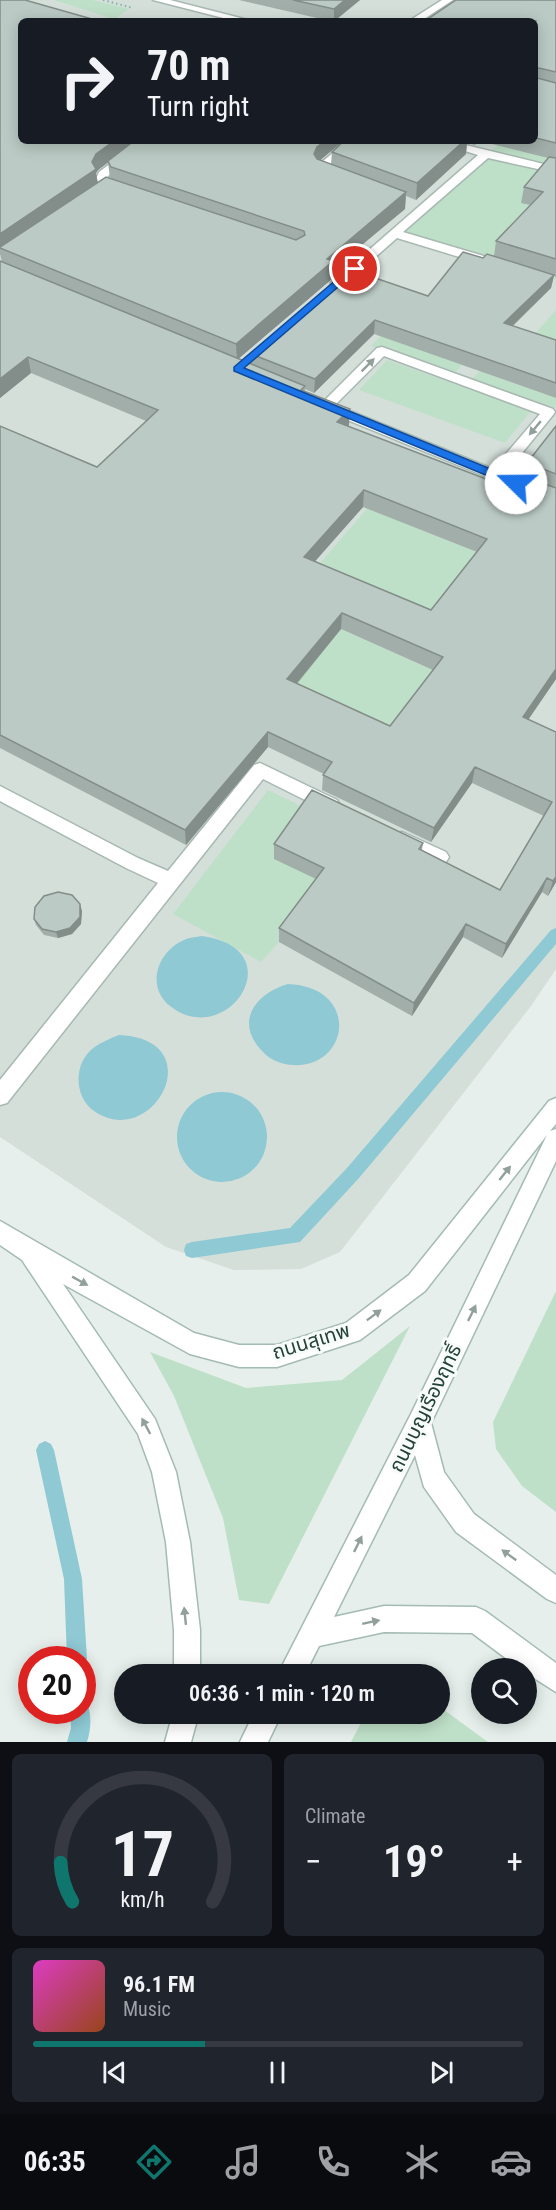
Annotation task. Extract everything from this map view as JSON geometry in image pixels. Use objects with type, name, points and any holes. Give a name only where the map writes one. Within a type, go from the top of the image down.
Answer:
[{"type":"main road","points":[[163,0],[236,18]]},
{"type":"main road","points":[[419,18],[448,0]]},
{"type":"main road","points":[[108,190],[101,179],[103,174],[144,144]]},
{"type":"main road","points":[[349,144],[320,169],[323,173],[349,182]]},
{"type":"main road","points":[[448,144],[556,170]]},
{"type":"main road","points":[[328,292],[396,234],[419,207],[486,154]]},
{"type":"main road","points":[[396,234],[499,265]]},
{"type":"main road","points":[[496,475],[548,412],[382,351],[322,404],[556,500]]},
{"type":"main road","points":[[0,1096],[260,770],[345,811]]},
{"type":"main road","points":[[0,793],[132,863],[171,880]]},
{"type":"main road","points":[[387,832],[440,857]]},
{"type":"main road","name":"ถนนสุเทพ","points":[[2,1239],[190,1343],[239,1356],[277,1356],[352,1332],[417,1283],[556,1108]]},
{"type":"main road","name":"ถนนบุญเรืองฤทธิ์","points":[[296,1664],[419,1422],[556,1139]]},
{"type":"main road","name":"ถนนสุเทพ","points":[[29,1252],[147,1426],[164,1472],[178,1542],[187,1630],[187,1664]]},
{"type":"main road","points":[[419,1422],[433,1478],[465,1523],[556,1590]]},
{"type":"main road","points":[[313,1634],[384,1619],[476,1620],[556,1679]]},
{"type":"main road","points":[[178,1742],[183,1724]]},
{"type":"main road","points":[[253,1742],[263,1724]]},
{"type":"shaded area","points":[[0,0],[556,0],[556,969],[531,1006],[340,1252],[301,1269],[234,1270],[166,1247],[0,1137]]},
{"type":"green space","points":[[54,0],[93,0],[129,9],[116,18]]},
{"type":"green space","points":[[556,100],[556,280],[405,232],[424,209],[499,144],[538,144],[538,137]]},
{"type":"green space","points":[[556,310],[556,349],[529,340]]},
{"type":"green space","points":[[381,336],[462,365],[454,374],[371,346]]},
{"type":"green space","points":[[387,360],[531,411],[505,443],[359,390]]},
{"type":"green space","points":[[480,371],[556,398],[556,408],[471,380]]},
{"type":"green space","points":[[372,503],[379,513],[542,578],[429,627],[309,576]]},
{"type":"green space","points":[[313,617],[440,673],[479,783],[230,659]]},
{"type":"green space","points":[[268,790],[359,834],[279,942],[261,962],[173,914]]},
{"type":"green space","points":[[556,1291],[556,1512],[522,1486],[496,1449],[493,1422]]},
{"type":"green space","points":[[410,1326],[269,1604],[239,1600],[223,1518],[174,1396],[150,1352],[246,1388],[342,1380]]},
{"type":"green space","points":[[450,1714],[488,1742],[351,1742],[360,1724],[450,1724]]},
{"type":"water","points":[[202,936],[230,945],[244,959],[248,976],[242,993],[230,1007],[212,1016],[192,1016],[170,1006],[162,998],[158,989],[158,970],[167,952],[175,945],[184,940]]},
{"type":"water","points":[[288,984],[312,989],[328,998],[337,1012],[339,1027],[335,1042],[326,1054],[311,1063],[292,1065],[272,1059],[254,1041],[250,1031],[249,1020],[258,1002],[276,989]]},
{"type":"water","points":[[119,1035],[147,1041],[163,1054],[168,1072],[164,1090],[153,1106],[136,1117],[116,1120],[94,1111],[88,1105],[80,1090],[79,1073],[81,1064],[91,1050]]},
{"type":"water","points":[[213,1092],[231,1092],[247,1099],[260,1112],[267,1128],[267,1146],[260,1162],[247,1175],[231,1182],[213,1182],[197,1175],[184,1162],[177,1146],[177,1128],[184,1112],[197,1099]]},
{"type":"building","points":[[0,0],[25,0],[88,18],[18,18],[18,144],[110,144],[96,154],[92,162],[96,169],[0,234]]},
{"type":"building","points":[[293,0],[345,0],[334,9]]},
{"type":"building","points":[[456,0],[556,0],[556,72],[538,69],[538,18],[429,18]]},
{"type":"building","points":[[538,78],[556,83],[556,143],[538,138]]},
{"type":"building","points":[[130,144],[321,144],[314,154],[317,159],[406,192],[327,259],[333,261],[236,344],[0,248],[106,177],[296,240],[305,235],[304,231],[111,167],[108,161]]},
{"type":"building","points":[[341,144],[461,144],[417,183],[332,152]]},
{"type":"building","points":[[549,157],[556,158],[556,259],[496,241],[543,192],[524,187]]},
{"type":"building","points":[[463,252],[483,258],[487,254],[554,275],[504,323],[556,340],[556,383],[375,320],[315,379],[251,354],[349,269],[428,296]]},
{"type":"building","points":[[0,261],[305,386],[301,390],[350,409],[337,422],[507,487],[518,474],[556,488],[556,669],[523,717],[556,732],[556,877],[553,881],[547,878],[506,944],[466,924],[414,1003],[279,928],[324,868],[274,844],[312,790],[423,843],[419,849],[500,890],[552,802],[475,767],[434,828],[323,775],[332,762],[268,732],[185,830],[0,735],[0,426],[97,467],[158,410],[28,357],[0,379]],"holes":[[[364,490],[487,539],[431,610],[304,557]],[[342,613],[443,657],[390,726],[287,679]]]},
{"type":"building","points":[[556,426],[556,474],[527,463]]},
{"type":"building","points":[[58,892],[72,895],[80,904],[80,917],[70,928],[56,932],[42,929],[34,919],[35,907],[44,896]]},
{"type":"waterway","points":[[192,1250],[294,1236],[353,1173],[556,934]]},
{"type":"waterway","points":[[45,1450],[73,1579],[76,1646]]},
{"type":"waterway","points":[[77,1742],[81,1724]]},
{"type":"route","points":[[355,269],[238,369],[516,483]]}]
